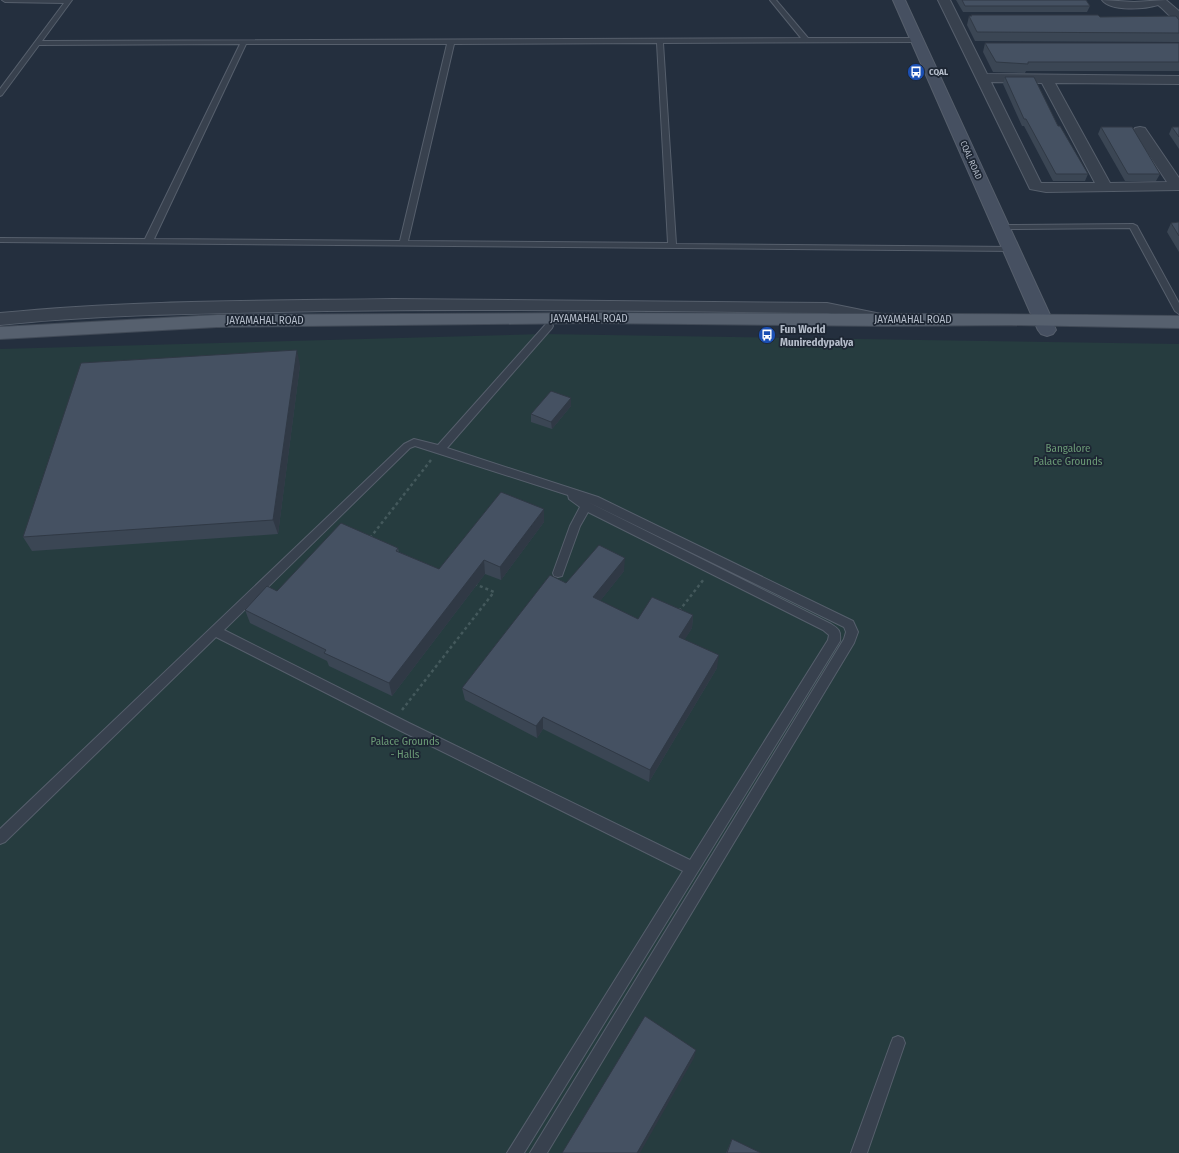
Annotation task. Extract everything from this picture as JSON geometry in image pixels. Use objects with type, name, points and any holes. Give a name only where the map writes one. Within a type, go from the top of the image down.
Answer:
[{"type":"main road","name":"CQAL ROAD","points":[[899,0],[1045,325]]},
{"type":"main road","points":[[9,336],[28,316]]},
{"type":"main road","name":"JAYAMAHAL ROAD","points":[[592,316],[904,328],[1179,322]]},
{"type":"main road","name":"JAYAMAHAL ROAD","points":[[9,336],[209,328],[539,323],[592,316],[886,320],[1045,325],[1179,332]]},
{"type":"street","points":[[944,0],[1035,186],[1046,188],[1178,186]]},
{"type":"street","points":[[1108,0],[1138,5],[1150,4],[1159,0],[1175,6],[1179,18],[1163,18]]},
{"type":"street","points":[[953,18],[968,18]]},
{"type":"street","points":[[966,46],[982,46]]},
{"type":"street","points":[[982,78],[1178,82]]},
{"type":"street","points":[[1047,79],[1105,187]]},
{"type":"street","points":[[1140,131],[1178,186]]},
{"type":"street","points":[[0,319],[116,309],[466,304],[592,316]]},
{"type":"lane","points":[[5,0],[69,0]]},
{"type":"lane","points":[[0,94],[69,0]]},
{"type":"lane","points":[[773,0],[807,40]]},
{"type":"lane","points":[[38,43],[918,40]]},
{"type":"lane","points":[[660,41],[672,246]]},
{"type":"lane","points":[[148,242],[244,42]]},
{"type":"lane","points":[[402,244],[451,42]]},
{"type":"lane","points":[[1002,227],[1133,226],[1179,311]]},
{"type":"lane","points":[[0,240],[1012,249]]},
{"type":"lane","points":[[440,449],[539,323]]},
{"type":"lane","points":[[0,838],[407,446],[414,442],[440,449],[594,500],[667,541],[712,569],[849,624],[852,632],[850,640],[538,1153]]},
{"type":"lane","points":[[515,1153],[834,641],[835,633],[765,590],[667,541],[586,506],[566,491]]},
{"type":"lane","points":[[558,573],[575,526],[586,506]]},
{"type":"lane","points":[[215,632],[692,868]]},
{"type":"lane","points":[[859,1153],[898,1043]]},
{"type":"path","points":[[375,543],[368,540],[440,449]]},
{"type":"path","points":[[677,614],[712,569]]},
{"type":"path","points":[[393,721],[494,592],[473,584]]},
{"type":"green space","name":"Palace Grounds - Halls","points":[[542,334],[1179,344],[1179,1153],[0,1153],[0,349]]},
{"type":"building","points":[[962,0],[1086,0],[1090,6],[965,6]]},
{"type":"building","points":[[971,15],[1098,15],[1100,17],[1176,16],[1179,20],[1179,33],[977,32],[969,16],[972,16]]},
{"type":"building","points":[[985,43],[1179,43],[1179,62],[1028,62],[1028,64],[996,62]]},
{"type":"building","points":[[1005,77],[1034,77],[1058,126],[1060,126],[1088,174],[1056,174],[1026,119],[1024,119]]},
{"type":"building","points":[[1101,127],[1132,127],[1160,174],[1128,174]]},
{"type":"building","points":[[1172,127],[1179,127],[1179,137]]},
{"type":"building","points":[[1179,222],[1179,236],[1171,223]]},
{"type":"building","points":[[297,350],[273,520],[23,537],[81,363]]},
{"type":"building","points":[[551,391],[571,398],[551,422],[531,414]]},
{"type":"building","points":[[501,492],[544,509],[500,567],[484,560],[389,683],[324,653],[326,650],[245,610],[267,586],[277,591],[341,523],[398,548],[396,551],[439,569]]},
{"type":"building","points":[[599,545],[625,558],[593,597],[638,619],[652,597],[693,615],[679,637],[719,655],[650,770],[543,717],[536,726],[462,688],[550,575],[566,583]]},
{"type":"building","points":[[645,1016],[696,1050],[637,1153],[562,1153]]},
{"type":"building","points":[[732,1139],[761,1153],[727,1153]]},
{"type":"place","name":"CQAL","points":[[916,72]]},
{"type":"place","name":"Fun World Munireddypalya","points":[[767,335]]},
{"type":"park label","name":"Bangalore Palace Grounds","points":[[1068,454]]}]
